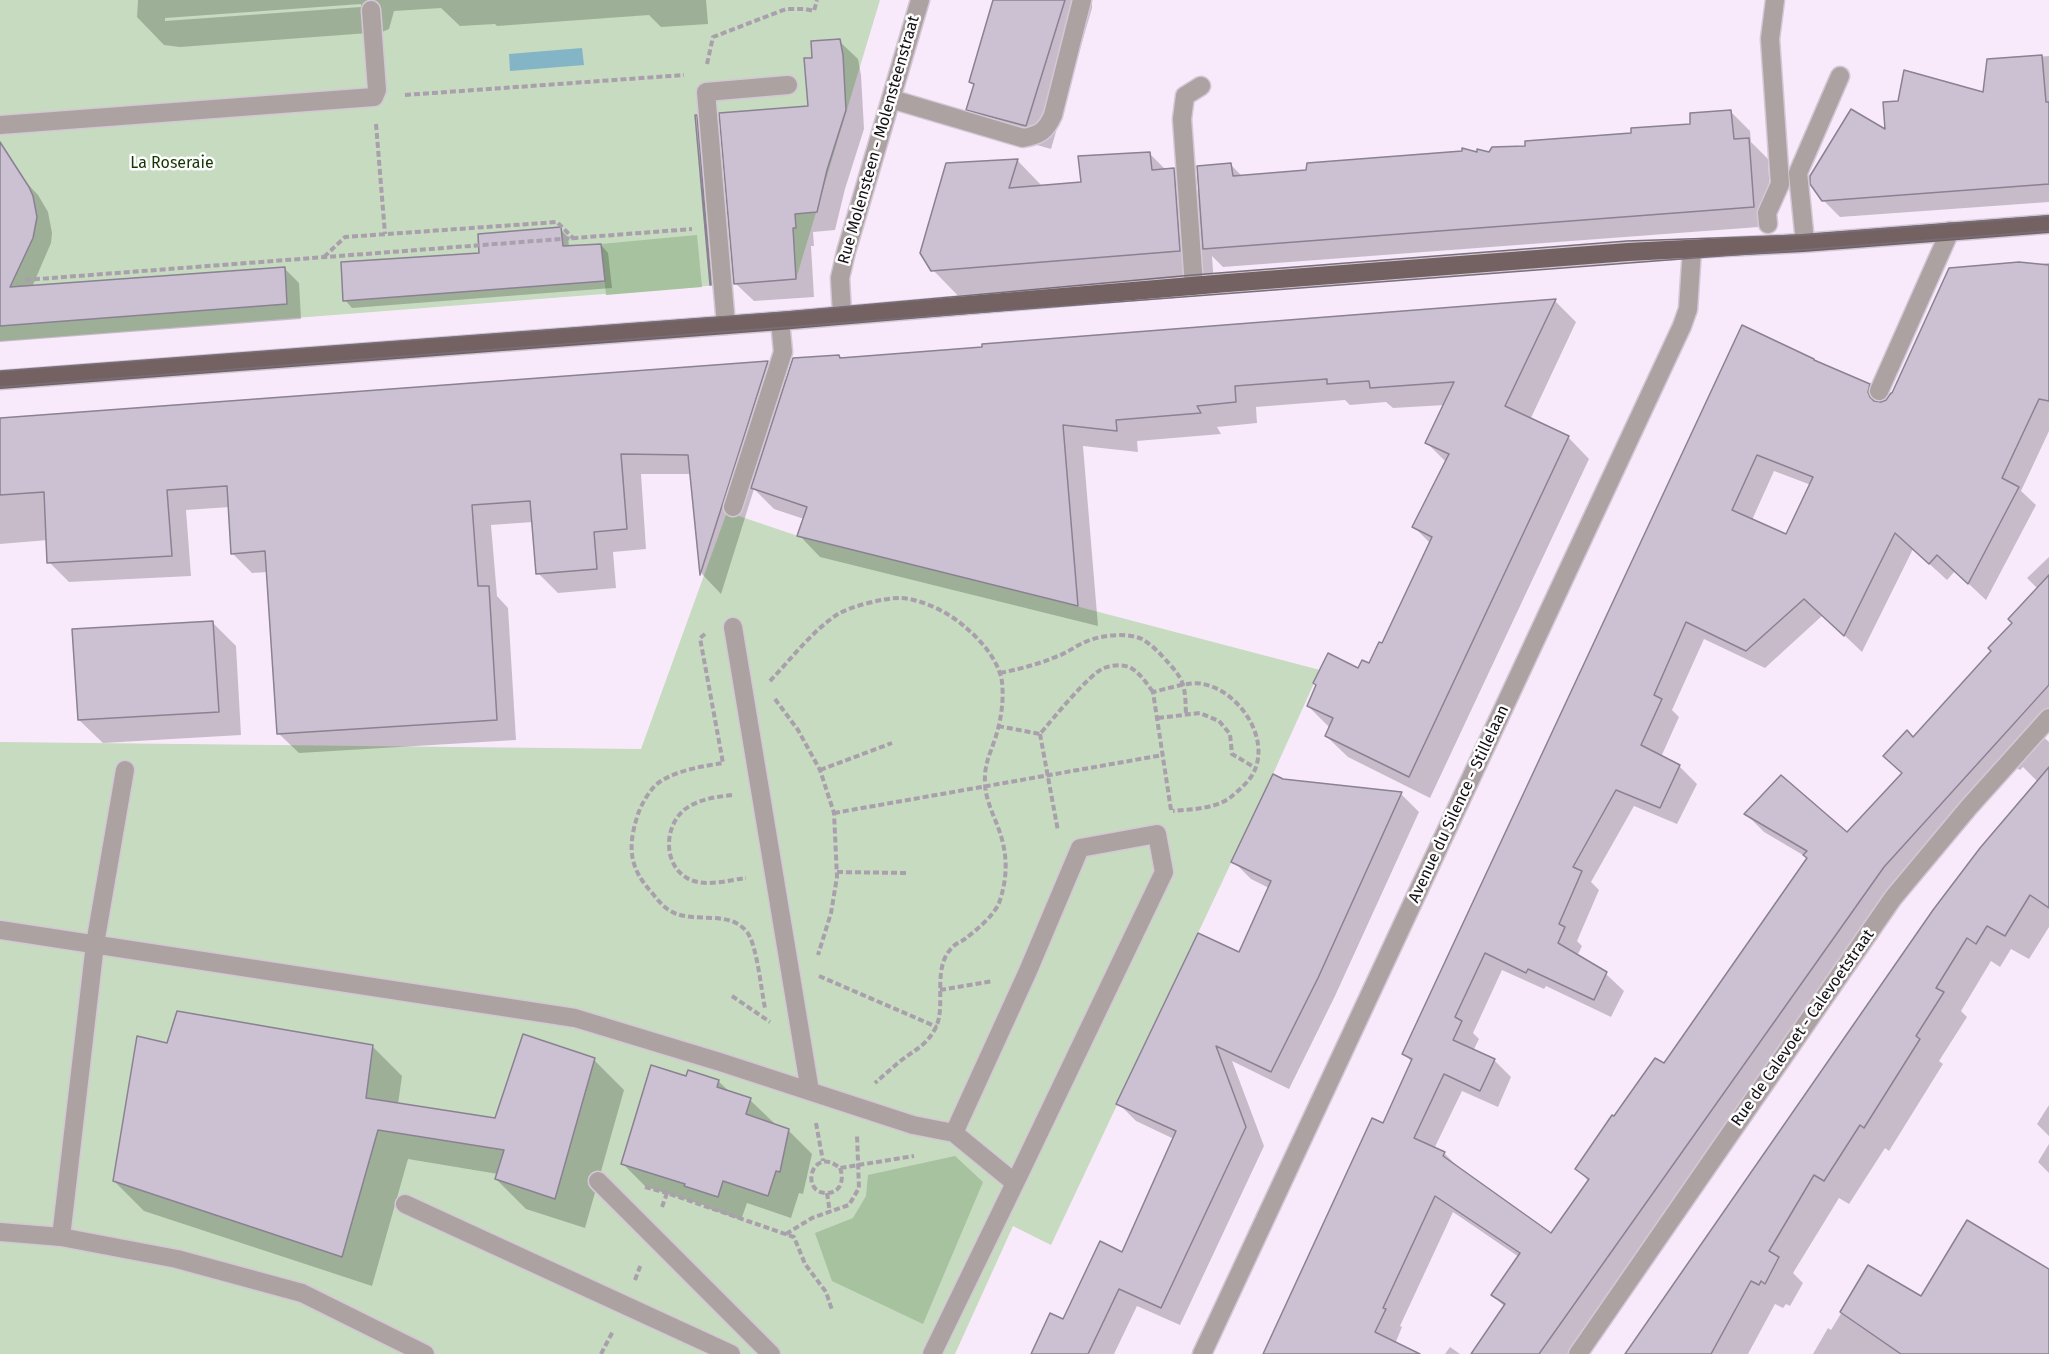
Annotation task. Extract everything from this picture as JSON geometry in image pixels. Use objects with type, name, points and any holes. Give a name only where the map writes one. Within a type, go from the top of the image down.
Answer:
[{"type":"main road","points":[[0,380],[780,321],[1194,286],[2049,224]]},
{"type":"street","name":"Rue Molensteen - Molensteenstraat","points":[[842,315],[840,278],[920,0]]},
{"type":"street","points":[[891,99],[1023,138],[1037,135],[1047,128],[1053,115],[1082,0]]},
{"type":"street","points":[[1768,224],[1767,213],[1780,184],[1770,39],[1775,0]]},
{"type":"street","points":[[0,125],[374,97],[377,90],[371,10]]},
{"type":"street","points":[[1805,242],[1798,173],[1840,76]]},
{"type":"street","points":[[726,325],[706,92],[788,85]]},
{"type":"street","points":[[1194,286],[1182,119],[1185,96],[1201,86]]},
{"type":"street","points":[[1879,391],[1950,231]]},
{"type":"street","name":"Avenue du Silence - Stillelaan","points":[[1202,1354],[1682,326],[1688,309],[1692,249]]},
{"type":"street","points":[[733,507],[783,352],[780,321]]},
{"type":"street","points":[[733,627],[810,1091]]},
{"type":"street","name":"Rue de Calevoet - Calevoetstraat","points":[[1578,1354],[1893,898],[1969,807],[2049,718]]},
{"type":"street","points":[[61,1237],[95,944],[124,770]]},
{"type":"street","points":[[932,1354],[1164,872],[1158,834],[1080,848],[1028,971],[954,1133]]},
{"type":"street","points":[[0,930],[575,1018],[914,1125],[954,1133],[1015,1183]]},
{"type":"street","points":[[598,1181],[771,1354]]},
{"type":"street","points":[[405,1204],[731,1354]]},
{"type":"street","points":[[0,1232],[61,1237],[177,1259],[302,1293],[425,1354]]},
{"type":"path","points":[[706,92],[704,73],[713,37],[786,9],[814,11],[817,0]]},
{"type":"path","points":[[385,234],[374,97],[704,73]]},
{"type":"path","points":[[324,257],[345,237],[385,234],[557,222],[574,239]]},
{"type":"path","points":[[26,280],[717,227]]},
{"type":"path","points":[[746,706],[818,631],[839,614],[864,604],[900,598],[928,605],[953,616],[976,636],[995,662],[1002,683],[1002,707],[998,726],[985,763],[985,787],[991,812],[1001,836],[1007,865],[998,905],[978,929],[950,950],[940,971],[937,1027],[920,1049],[900,1061],[875,1084],[862,1108],[857,1130],[859,1188],[849,1205],[812,1218],[786,1234]]},
{"type":"path","points":[[733,627],[713,628],[700,638],[723,763],[681,772],[660,782],[642,803],[632,834],[631,855],[640,880],[666,908],[683,918],[732,921],[746,932],[753,946],[767,1020]]},
{"type":"path","points":[[1000,673],[1044,662],[1102,636],[1142,639],[1161,654],[1185,686],[1186,715]]},
{"type":"path","points":[[1040,734],[1070,699],[1102,668],[1116,665],[1130,667],[1143,678],[1153,692],[1171,811],[1158,834]]},
{"type":"path","points":[[1153,692],[1202,684],[1225,692],[1244,710],[1256,732],[1258,757],[1251,777],[1230,798],[1209,807],[1171,811]]},
{"type":"path","points":[[1158,718],[1200,713],[1219,721],[1230,734],[1232,754],[1254,767]]},
{"type":"path","points":[[998,726],[1040,734]]},
{"type":"path","points":[[798,730],[820,771],[834,813],[837,872],[831,913],[815,963]]},
{"type":"path","points":[[1040,734],[1059,839],[1080,848]]},
{"type":"path","points":[[820,771],[892,743]]},
{"type":"path","points":[[834,813],[1163,755]]},
{"type":"path","points":[[760,792],[713,797],[684,810],[675,820],[668,846],[671,859],[688,879],[707,882],[774,874]]},
{"type":"path","points":[[837,872],[906,873]]},
{"type":"path","points":[[940,990],[998,981],[1028,971]]},
{"type":"path","points":[[796,1005],[812,973],[937,1027]]},
{"type":"path","points":[[840,1168],[925,1154]]},
{"type":"path","points":[[823,1161],[833,1162],[840,1168],[843,1176],[841,1185],[834,1191],[827,1193],[817,1190],[811,1183],[811,1173],[815,1166],[823,1161]]},
{"type":"path","points":[[827,1193],[830,1213]]},
{"type":"green space","name":"La Roseraie","points":[[0,0],[880,0],[796,279],[0,341]]},
{"type":"green space","points":[[697,235],[702,287],[606,295],[601,244]]},
{"type":"green space","points":[[727,512],[798,536],[1320,670],[1051,1245],[1013,1226],[955,1354],[0,1354],[0,742],[641,749]]},
{"type":"green space","points":[[955,1156],[983,1182],[923,1324],[832,1281],[815,1233],[853,1218],[866,1196],[868,1175]]},
{"type":"water","points":[[582,48],[584,65],[510,71],[509,54]]},
{"type":"building","points":[[993,0],[1065,0],[1026,126],[966,110],[974,84],[969,82]]},
{"type":"building","points":[[840,39],[846,110],[827,170],[817,212],[795,214],[796,228],[793,228],[796,279],[734,284],[719,113],[808,106],[804,58],[812,58],[811,41]]},
{"type":"building","points":[[2042,55],[2046,102],[2049,102],[2049,184],[1822,201],[1810,184],[1810,176],[1851,109],[1885,129],[1883,102],[1898,101],[1904,70],[1983,92],[1987,59]]},
{"type":"building","points":[[1731,110],[1734,139],[1749,138],[1754,207],[1203,249],[1197,166],[1231,163],[1233,176],[1306,170],[1307,163],[1462,151],[1462,148],[1489,152],[1492,147],[1525,146],[1525,141],[1631,133],[1631,128],[1690,124],[1690,113]]},
{"type":"building","points":[[695,115],[697,115],[711,285],[710,285]]},
{"type":"building","points":[[0,142],[29,187],[37,217],[33,238],[10,287],[285,267],[287,304],[0,326]]},
{"type":"building","points":[[1150,152],[1152,170],[1174,168],[1180,251],[931,271],[920,253],[946,163],[1018,159],[1009,188],[1081,182],[1078,156]]},
{"type":"building","points":[[561,227],[563,246],[601,244],[605,281],[343,301],[341,262],[479,253],[478,234]]},
{"type":"building","points":[[2019,262],[2049,265],[2049,401],[2039,399],[2002,478],[2019,487],[1968,584],[1937,555],[1929,564],[1895,533],[1844,636],[1804,599],[1746,651],[1686,622],[1654,695],[1662,699],[1641,745],[1680,765],[1660,808],[1616,790],[1573,867],[1582,871],[1559,924],[1565,927],[1558,943],[1607,972],[1594,1000],[1528,969],[1526,973],[1485,953],[1455,1017],[1462,1021],[1453,1040],[1495,1059],[1480,1091],[1444,1074],[1414,1138],[1445,1152],[1443,1156],[1551,1233],[1589,1179],[1575,1169],[1655,1058],[1664,1063],[1807,858],[1803,855],[1807,851],[1744,814],[1781,775],[1847,832],[1902,773],[1883,756],[1907,730],[1913,737],[1991,651],[1988,648],[2012,623],[2008,619],[2049,575],[2049,685],[1884,867],[1539,1354],[1471,1354],[1505,1304],[1491,1295],[1520,1253],[1435,1196],[1383,1308],[1386,1309],[1375,1332],[1420,1354],[1263,1354],[1372,1118],[1383,1123],[1412,1059],[1402,1054],[1742,325],[1870,384],[1868,392],[1870,397],[1874,401],[1881,402],[1892,393],[1949,268]],"holes":[[[1757,455],[1813,477],[1786,534],[1732,510]]]},
{"type":"building","points":[[1556,299],[1505,406],[1569,436],[1409,777],[1325,736],[1333,718],[1307,706],[1316,685],[1313,683],[1328,653],[1358,668],[1362,660],[1369,663],[1379,642],[1382,643],[1432,537],[1412,527],[1449,454],[1425,443],[1454,382],[1370,388],[1369,381],[1327,384],[1327,379],[1235,386],[1236,402],[1197,406],[1201,413],[1116,420],[1117,431],[1063,425],[1078,606],[797,536],[807,507],[751,488],[793,358],[839,355],[840,358],[982,347],[982,344]]},
{"type":"building","points":[[768,361],[700,575],[688,455],[621,454],[627,529],[594,532],[597,569],[536,574],[530,501],[472,505],[478,586],[489,586],[497,720],[277,734],[265,551],[231,554],[227,486],[167,490],[172,556],[47,563],[44,492],[0,495],[0,418]]},
{"type":"building","points":[[213,621],[219,712],[78,720],[72,629]]},
{"type":"building","points":[[2049,767],[2049,908],[2030,895],[2005,936],[1987,926],[1976,944],[1967,938],[1936,988],[1944,992],[1916,1036],[1920,1039],[1864,1128],[1860,1125],[1824,1181],[1814,1175],[1769,1251],[1779,1257],[1765,1284],[1761,1281],[1759,1285],[1751,1281],[1711,1354],[1625,1354],[1933,910],[1980,848]]},
{"type":"building","points":[[1273,774],[1283,779],[1402,792],[1318,978],[1271,1072],[1216,1046],[1246,1127],[1161,1308],[1119,1289],[1088,1354],[1031,1354],[1050,1313],[1063,1319],[1100,1241],[1122,1252],[1176,1131],[1116,1104],[1198,933],[1239,952],[1271,881],[1231,862]]},
{"type":"building","points":[[177,1011],[373,1045],[366,1098],[495,1118],[523,1034],[595,1058],[555,1199],[495,1179],[504,1150],[378,1130],[342,1257],[113,1181],[137,1036],[167,1043]]},
{"type":"building","points":[[651,1065],[686,1076],[688,1070],[719,1080],[717,1087],[751,1098],[746,1114],[789,1129],[780,1172],[776,1171],[768,1196],[723,1181],[718,1197],[621,1164]]},
{"type":"building","points":[[1967,1220],[2049,1269],[2049,1354],[1901,1354],[1840,1312],[1868,1265],[1921,1296]]},
{"type":"tram line","points":[[0,371],[786,312],[1193,275],[1627,241],[1805,235],[2049,216]]},
{"type":"tram line","points":[[0,387],[2049,231]]}]
